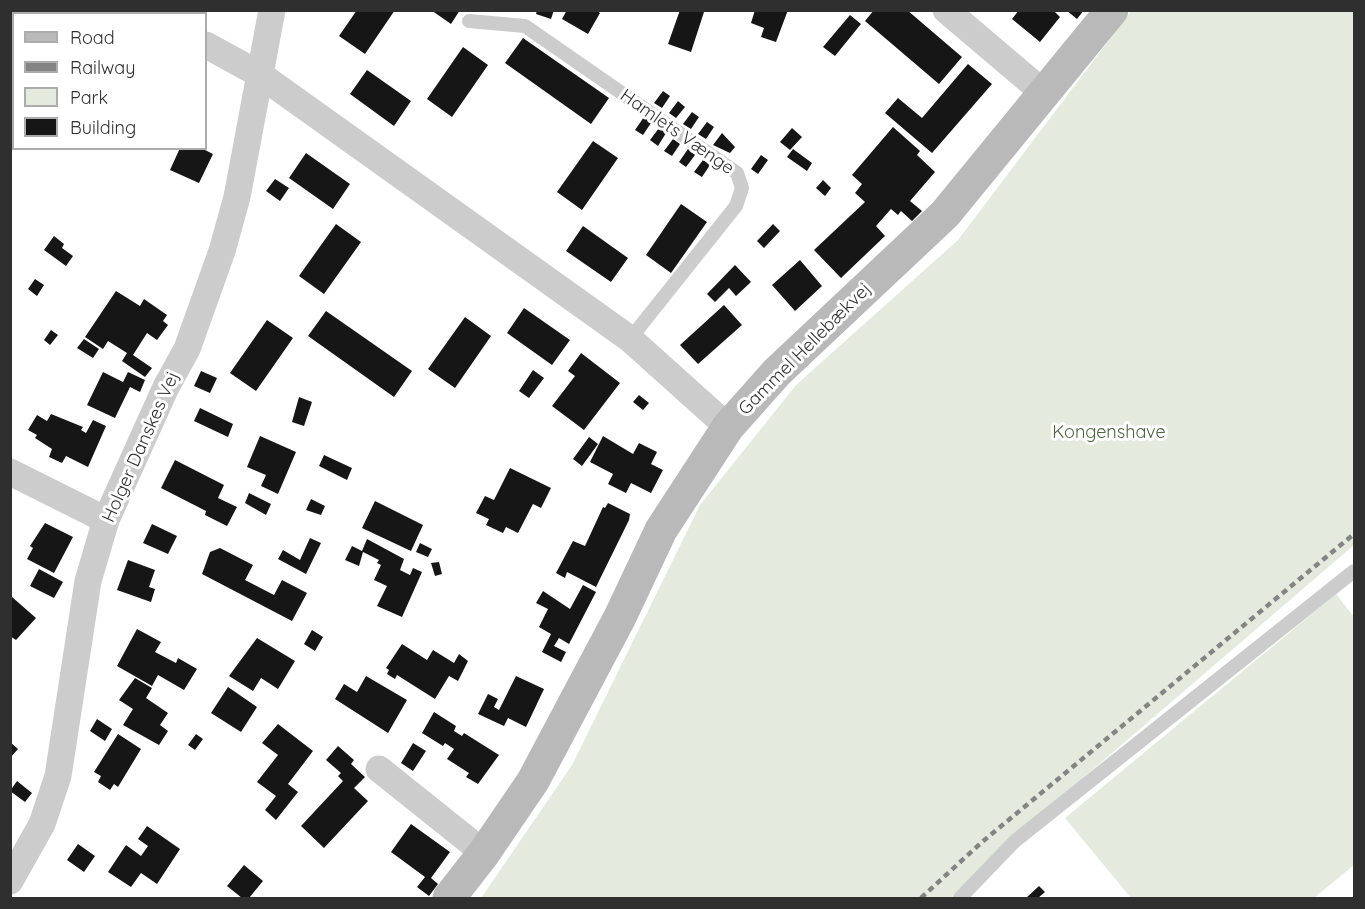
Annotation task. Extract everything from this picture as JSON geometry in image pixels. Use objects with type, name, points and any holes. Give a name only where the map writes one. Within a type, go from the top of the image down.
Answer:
[{"type":"main road","name":"Gammel Hellebækvej","points":[[449,898],[484,853],[533,781],[620,617],[661,530],[687,486],[728,427],[777,372],[945,214],[1112,10]]},
{"type":"street","name":"Holger Danskes Vej","points":[[10,881],[42,824],[58,776],[88,581],[106,520],[166,387],[188,349],[207,300],[237,197],[272,10]]},
{"type":"street","points":[[946,10],[1045,94]]},
{"type":"street","points":[[207,46],[259,74],[630,339],[728,427]]},
{"type":"street","points":[[10,472],[106,520]]},
{"type":"street","points":[[379,769],[484,853]]},
{"type":"lane","name":"Hamlets Vænge","points":[[469,21],[525,26],[737,173],[742,188],[736,206],[630,339]]},
{"type":"lane","points":[[960,898],[1015,841],[1354,571]]},
{"type":"green space","name":"Kongenshave","points":[[1131,11],[1354,11],[1354,545],[997,852],[951,898],[481,898],[572,765],[700,505],[796,385],[958,240]]},
{"type":"green space","points":[[1336,594],[1354,617],[1354,865],[1314,898],[1131,898],[1065,818]]},
{"type":"building","points":[[10,10],[30,10],[29,12],[12,12],[12,28],[10,28]]},
{"type":"building","points":[[357,10],[395,10],[365,54],[339,36]]},
{"type":"building","points":[[431,10],[460,10],[451,24]]},
{"type":"building","points":[[537,10],[554,10],[551,19],[536,14]]},
{"type":"building","points":[[567,10],[596,10],[600,13],[588,34],[562,19]]},
{"type":"building","points":[[680,10],[704,12],[691,52],[668,44]]},
{"type":"building","points":[[755,10],[788,10],[776,42],[761,37],[764,28],[751,23]]},
{"type":"building","points":[[874,10],[907,10],[962,57],[939,84],[865,21]]},
{"type":"building","points":[[1019,10],[1053,10],[1060,17],[1040,42],[1012,19]]},
{"type":"building","points":[[1066,10],[1084,10],[1077,19]]},
{"type":"building","points":[[850,15],[861,24],[835,56],[823,47]]},
{"type":"building","points":[[523,38],[609,98],[591,124],[505,63]]},
{"type":"building","points":[[463,47],[488,65],[452,117],[427,99]]},
{"type":"building","points":[[968,64],[992,84],[932,153],[885,113],[898,98],[922,118]]},
{"type":"building","points":[[367,70],[411,101],[394,126],[350,94]]},
{"type":"building","points":[[663,91],[670,96],[662,108],[654,103]]},
{"type":"building","points":[[678,101],[685,107],[676,118],[669,113]]},
{"type":"building","points":[[692,112],[699,117],[691,129],[683,124]]},
{"type":"building","points":[[644,117],[651,123],[643,135],[635,130]]},
{"type":"building","points":[[707,122],[714,127],[706,139],[698,134]]},
{"type":"building","points":[[893,127],[920,151],[917,155],[935,172],[910,201],[922,211],[912,221],[901,211],[898,215],[891,209],[876,226],[885,236],[841,278],[814,250],[865,202],[855,193],[862,184],[852,175]]},
{"type":"building","points":[[659,128],[666,133],[658,146],[650,140]]},
{"type":"building","points":[[792,128],[802,137],[790,150],[780,142]]},
{"type":"building","points":[[722,133],[735,147],[730,153],[713,145]]},
{"type":"building","points":[[673,139],[680,144],[672,156],[664,151]]},
{"type":"building","points":[[593,141],[618,158],[582,210],[557,192]]},
{"type":"building","points":[[688,149],[695,155],[686,167],[679,162]]},
{"type":"building","points":[[793,149],[812,163],[807,171],[787,157]]},
{"type":"building","points":[[179,150],[205,150],[213,154],[199,183],[170,170]]},
{"type":"building","points":[[306,153],[350,184],[333,209],[289,178]]},
{"type":"building","points":[[761,155],[768,160],[758,174],[751,169]]},
{"type":"building","points":[[703,160],[710,165],[702,177],[694,172]]},
{"type":"building","points":[[275,179],[289,188],[280,201],[266,191]]},
{"type":"building","points":[[823,180],[831,188],[825,196],[816,188]]},
{"type":"building","points":[[681,204],[707,222],[671,273],[646,255]]},
{"type":"building","points":[[336,224],[361,242],[324,294],[299,276]]},
{"type":"building","points":[[773,224],[780,231],[764,248],[757,241]]},
{"type":"building","points":[[583,226],[628,258],[611,282],[566,251]]},
{"type":"building","points":[[54,236],[64,244],[62,248],[73,256],[66,266],[44,250]]},
{"type":"building","points":[[800,260],[822,286],[795,311],[772,285]]},
{"type":"building","points":[[735,265],[751,282],[736,296],[729,288],[715,302],[707,294]]},
{"type":"building","points":[[35,279],[44,285],[37,296],[28,289]]},
{"type":"building","points":[[116,291],[140,306],[144,299],[167,315],[163,321],[168,325],[157,340],[147,333],[133,355],[152,368],[145,377],[122,361],[127,353],[108,341],[103,349],[85,337]]},
{"type":"building","points":[[724,305],[742,325],[698,364],[680,345]]},
{"type":"building","points":[[524,308],[570,340],[552,365],[507,333]]},
{"type":"building","points":[[326,311],[412,371],[394,397],[308,336]]},
{"type":"building","points":[[465,317],[491,336],[455,388],[428,369]]},
{"type":"building","points":[[267,320],[293,338],[256,391],[230,373]]},
{"type":"building","points":[[51,330],[58,335],[50,345],[44,340]]},
{"type":"building","points":[[84,339],[99,349],[93,358],[77,348]]},
{"type":"building","points":[[581,353],[620,383],[584,430],[552,406],[575,376],[568,371]]},
{"type":"building","points":[[533,370],[544,378],[529,398],[519,391]]},
{"type":"building","points":[[201,371],[217,378],[210,393],[194,386]]},
{"type":"building","points":[[103,372],[123,382],[128,372],[145,380],[140,392],[130,387],[115,418],[87,405]]},
{"type":"building","points":[[639,395],[649,403],[643,410],[633,402]]},
{"type":"building","points":[[299,397],[312,402],[304,426],[292,422]]},
{"type":"building","points":[[200,408],[233,424],[228,437],[194,421]]},
{"type":"building","points":[[51,414],[83,427],[81,430],[86,433],[93,420],[106,426],[88,467],[66,456],[62,463],[49,457],[52,449],[35,438],[37,435],[28,430],[37,415],[47,421]]},
{"type":"building","points":[[260,436],[296,452],[278,494],[261,486],[266,475],[247,467]]},
{"type":"building","points":[[603,436],[633,454],[639,443],[657,452],[651,464],[663,470],[651,493],[631,483],[626,493],[608,484],[613,474],[590,462]]},
{"type":"building","points":[[589,437],[598,444],[582,466],[573,459]]},
{"type":"building","points":[[324,455],[352,468],[347,480],[319,466]]},
{"type":"building","points":[[175,460],[224,485],[218,498],[237,507],[227,526],[205,515],[206,511],[161,488]]},
{"type":"building","points":[[510,468],[551,488],[541,508],[533,504],[518,533],[506,527],[503,533],[486,525],[489,519],[476,513],[485,496],[494,500]]},
{"type":"building","points":[[249,493],[271,504],[266,515],[245,503]]},
{"type":"building","points":[[311,499],[325,506],[321,515],[306,510]]},
{"type":"building","points":[[375,501],[423,525],[411,551],[362,528]]},
{"type":"building","points":[[608,503],[630,514],[596,587],[567,572],[565,578],[556,573],[573,541],[585,546],[603,507],[605,508]]},
{"type":"building","points":[[45,523],[73,537],[54,573],[27,559],[33,548],[30,546]]},
{"type":"building","points":[[152,524],[177,536],[168,554],[143,543]]},
{"type":"building","points":[[310,538],[321,543],[306,574],[278,559],[283,550],[300,560]]},
{"type":"building","points":[[367,539],[404,559],[400,570],[410,575],[413,568],[422,572],[402,617],[377,606],[387,586],[374,580],[381,565],[377,563],[379,560],[363,552],[359,566],[345,560],[352,546],[362,551]]},
{"type":"building","points":[[420,543],[432,549],[428,557],[416,552]]},
{"type":"building","points":[[220,548],[253,565],[245,580],[274,595],[282,580],[307,593],[292,621],[202,574],[210,552]]},
{"type":"building","points":[[128,560],[155,570],[149,587],[155,589],[151,602],[117,590]]},
{"type":"building","points":[[439,562],[442,574],[435,576],[431,563]]},
{"type":"building","points":[[39,569],[63,582],[54,598],[30,586]]},
{"type":"building","points":[[583,585],[596,592],[569,644],[559,638],[554,646],[566,652],[561,662],[542,652],[551,634],[539,627],[548,609],[536,603],[543,591],[570,609]]},
{"type":"building","points":[[12,597],[36,618],[16,640],[10,636]]},
{"type":"building","points":[[137,629],[161,642],[155,652],[176,663],[178,658],[197,669],[184,690],[158,675],[152,686],[117,666]]},
{"type":"building","points":[[312,630],[323,637],[315,651],[304,644]]},
{"type":"building","points":[[257,638],[295,661],[278,689],[261,678],[253,691],[229,676]]},
{"type":"building","points":[[402,644],[427,660],[433,650],[454,663],[459,654],[468,661],[458,681],[449,676],[435,699],[397,675],[395,679],[387,674],[389,670],[386,668]]},
{"type":"building","points":[[366,676],[407,700],[388,733],[335,699],[344,684],[357,692]]},
{"type":"building","points":[[516,676],[544,689],[526,727],[508,718],[504,726],[478,714],[488,694],[498,699],[494,707],[499,710]]},
{"type":"building","points":[[135,678],[152,688],[146,698],[168,713],[160,725],[168,731],[159,745],[123,725],[133,709],[119,700]]},
{"type":"building","points":[[228,687],[257,707],[241,732],[211,713]]},
{"type":"building","points":[[434,712],[456,726],[454,731],[462,736],[464,733],[499,755],[478,784],[466,777],[469,773],[447,759],[454,749],[445,743],[443,746],[422,733]]},
{"type":"building","points":[[97,719],[112,729],[105,741],[90,731]]},
{"type":"building","points":[[278,724],[313,751],[288,784],[298,792],[276,820],[265,810],[276,796],[257,782],[278,755],[262,743]]},
{"type":"building","points":[[118,734],[141,749],[118,787],[114,784],[110,790],[98,782],[101,776],[94,772]]},
{"type":"building","points":[[196,734],[203,739],[195,750],[188,745]]},
{"type":"building","points":[[10,742],[18,749],[10,758]]},
{"type":"building","points":[[413,743],[426,751],[413,771],[401,763]]},
{"type":"building","points":[[338,746],[354,760],[351,764],[365,777],[354,788],[368,801],[324,848],[301,826],[343,781],[338,776],[341,773],[326,760]]},
{"type":"building","points":[[17,781],[32,793],[25,802],[10,791]]},
{"type":"building","points":[[411,824],[450,852],[431,878],[438,884],[429,896],[417,887],[425,877],[391,852]]},
{"type":"building","points":[[147,826],[180,849],[157,884],[141,873],[131,887],[108,872],[126,845],[141,856],[148,846],[138,839]]},
{"type":"building","points":[[78,844],[95,856],[84,872],[67,860]]},
{"type":"building","points":[[244,865],[263,881],[249,898],[242,898],[227,886]]},
{"type":"building","points":[[1039,886],[1045,892],[1038,898],[1026,898]]},
{"type":"railway","points":[[921,898],[982,842],[1354,534]]}]
